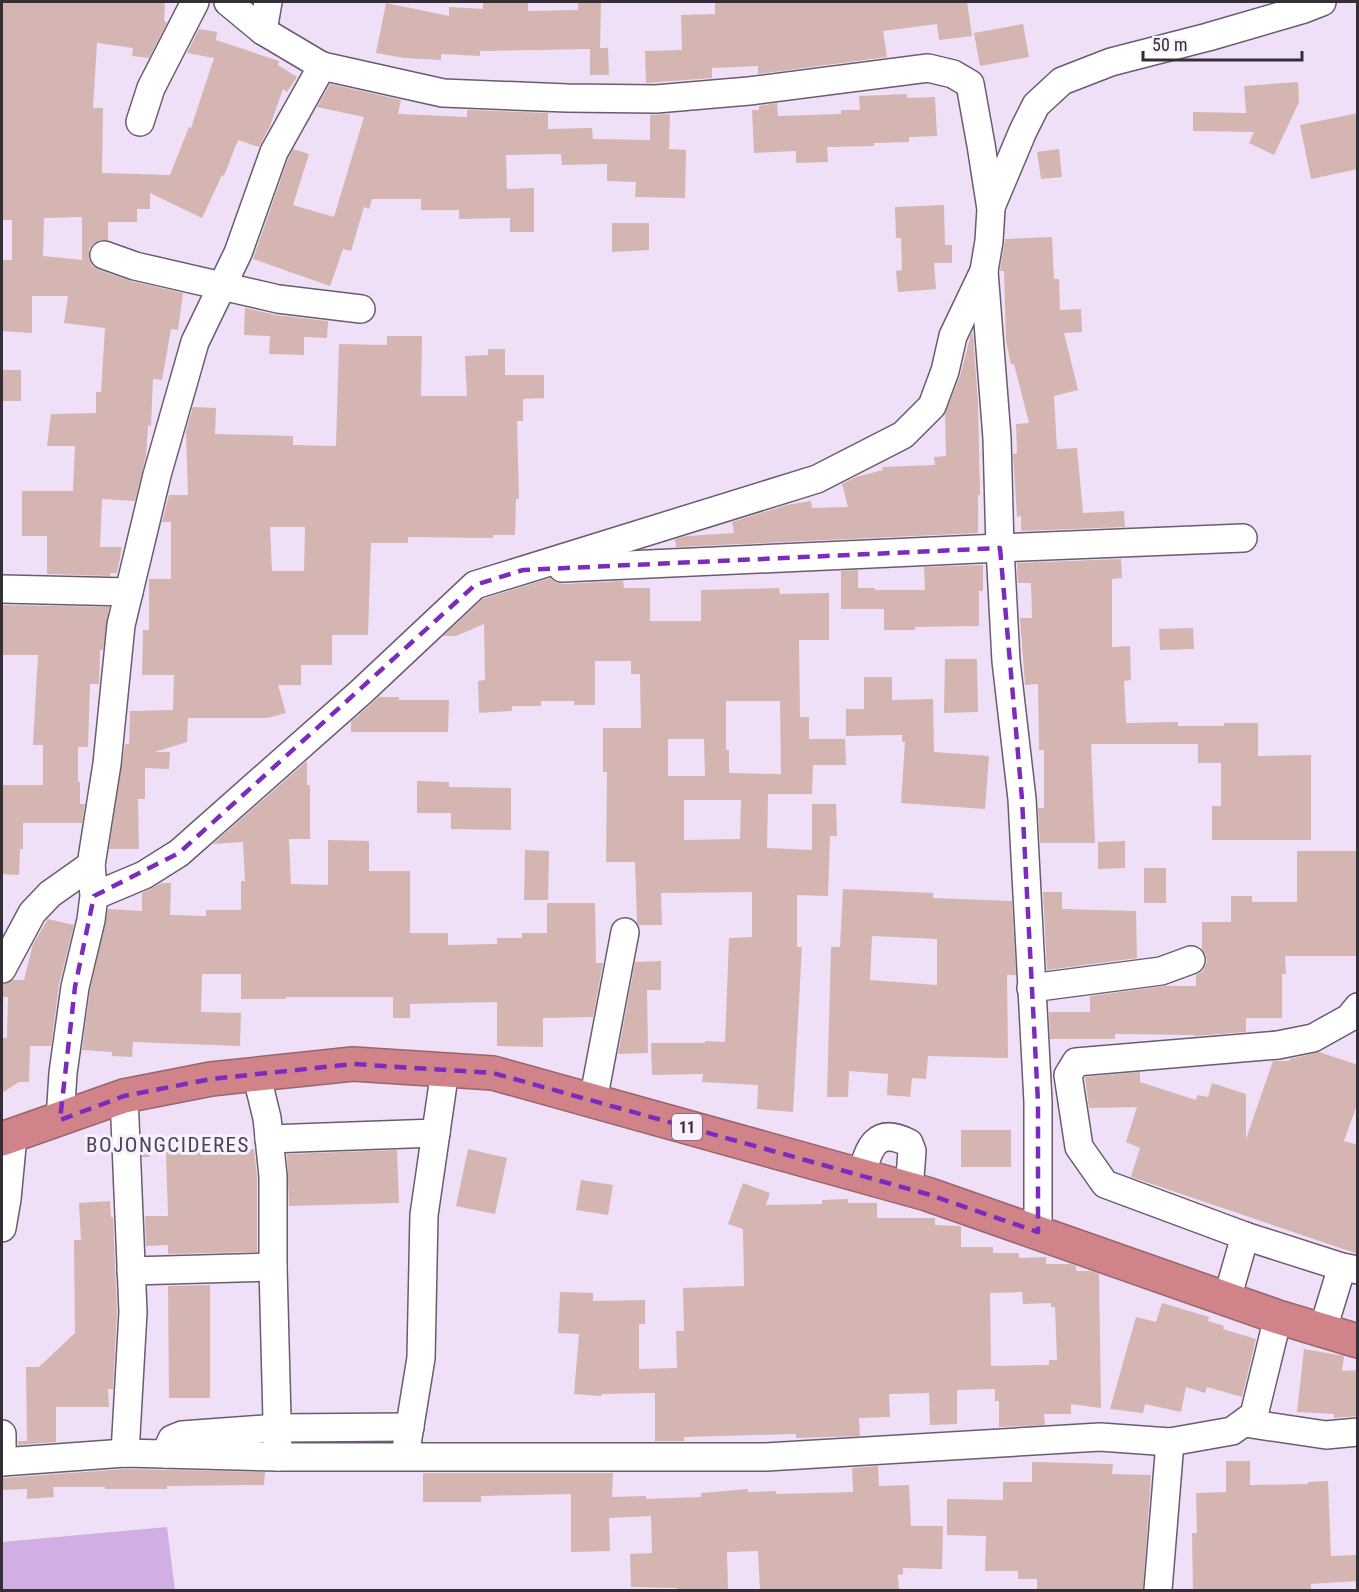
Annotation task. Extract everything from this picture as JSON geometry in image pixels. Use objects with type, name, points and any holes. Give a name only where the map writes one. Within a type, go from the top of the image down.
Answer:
[{"type":"highway","name":"11","points":[[7,1138],[124,1096],[211,1079],[353,1064],[494,1072],[909,1190],[1038,1232],[1322,1332],[1358,1341]]},
{"type":"street","points":[[140,122],[151,88],[195,2]]},
{"type":"street","points":[[228,2],[263,31],[322,66],[443,93],[656,99],[748,91],[928,68],[953,74],[970,84],[991,209],[984,271],[997,438],[1006,661],[1022,799],[1038,1102],[1038,1232]]},
{"type":"street","points":[[263,31],[268,2]]},
{"type":"street","points":[[991,209],[1036,105],[1062,81],[1112,62],[1230,31],[1322,2]]},
{"type":"street","points":[[60,1120],[63,1072],[74,998],[94,896],[91,865],[107,764],[121,625],[157,475],[195,342],[238,253],[274,152],[322,66]]},
{"type":"street","points":[[104,255],[146,269],[278,299],[361,309]]},
{"type":"street","points":[[94,896],[144,875],[179,852],[361,692],[475,585],[817,478],[903,435],[932,406],[945,371],[953,336],[984,271]]},
{"type":"street","points":[[523,570],[1243,538]]},
{"type":"street","points":[[2,589],[129,592]]},
{"type":"street","points":[[5,954],[32,913],[50,894],[91,865]]},
{"type":"street","points":[[593,1101],[625,932]]},
{"type":"street","points":[[1031,988],[1161,971],[1191,960]]},
{"type":"street","points":[[1322,1332],[1350,1269],[1245,1236],[1105,1184],[1079,1147],[1068,1075],[1076,1062],[1242,1050],[1314,1038],[1349,1018],[1358,1008]]},
{"type":"street","points":[[405,1456],[421,1358],[424,1215],[445,1070]]},
{"type":"street","points":[[256,1073],[267,1118],[273,1176],[278,1457]]},
{"type":"street","points":[[124,1096],[133,1311],[125,1453]]},
{"type":"street","points":[[269,1139],[436,1133]]},
{"type":"street","points":[[861,1176],[868,1150],[876,1140],[884,1137],[898,1137],[909,1143],[912,1151],[909,1190]]},
{"type":"street","points":[[2,1228],[7,1199],[7,1138]]},
{"type":"street","points":[[1227,1299],[1245,1236]]},
{"type":"street","points":[[131,1271],[273,1267]]},
{"type":"street","points":[[2,1434],[2,1462],[125,1453],[278,1457],[766,1457],[1100,1437],[1170,1442],[1232,1431],[1254,1415],[1278,1317]]},
{"type":"street","points":[[1245,1423],[1326,1435],[1358,1432]]},
{"type":"street","points":[[165,1454],[172,1439],[182,1435],[278,1428],[410,1427]]},
{"type":"street","points":[[1158,1590],[1170,1442]]},
{"type":"highlighted area","points":[[1000,548],[1022,799],[1038,1102],[1038,1232],[927,1194],[493,1073],[353,1064],[211,1079],[124,1096],[60,1120],[75,987],[94,896],[179,853],[475,585],[523,570]]},
{"type":"shaded area","points":[[167,1527],[175,1590],[2,1590],[2,1542]]},
{"type":"building","points":[[2,2],[165,2],[164,20],[167,23],[149,58],[132,56],[133,48],[97,43],[93,108],[103,108],[102,173],[170,175],[189,127],[191,128],[214,58],[187,53],[199,29],[217,32],[216,40],[279,61],[278,65],[297,77],[287,92],[283,89],[270,126],[259,147],[238,140],[224,176],[222,175],[202,218],[150,193],[150,209],[137,209],[137,222],[108,222],[108,240],[94,243],[89,249],[92,266],[99,270],[131,281],[183,293],[178,330],[171,329],[162,380],[153,379],[151,426],[148,425],[146,456],[135,501],[102,499],[100,547],[122,547],[117,573],[110,573],[110,576],[47,574],[47,536],[22,536],[22,491],[73,491],[75,446],[47,446],[51,414],[96,413],[96,392],[101,392],[105,328],[64,323],[68,296],[32,296],[32,333],[2,331],[2,260],[12,260],[12,220],[2,220]],"holes":[[[82,217],[82,260],[43,256],[44,218]]]},
{"type":"building","points":[[483,2],[528,2],[528,11],[578,10],[578,2],[601,2],[600,48],[608,48],[609,75],[590,75],[590,49],[480,51],[480,56],[441,54],[441,60],[404,58],[376,53],[386,3],[449,16],[449,7],[483,9]]},
{"type":"building","points":[[715,2],[967,2],[972,36],[939,40],[937,24],[883,31],[887,57],[758,74],[758,66],[712,68],[712,78],[646,83],[645,51],[682,50],[681,15],[715,14]]},
{"type":"building","points":[[1023,24],[1029,57],[980,66],[974,33]]},
{"type":"building","points":[[1298,82],[1299,102],[1274,155],[1249,143],[1254,132],[1193,131],[1193,112],[1246,113],[1244,86]]},
{"type":"building","points":[[330,84],[401,100],[398,114],[467,117],[467,110],[548,113],[548,129],[592,128],[593,139],[650,140],[650,115],[670,114],[669,149],[686,150],[685,198],[635,197],[636,182],[607,181],[607,164],[562,165],[561,154],[506,155],[507,189],[534,188],[534,232],[510,232],[510,218],[459,219],[459,210],[421,210],[421,199],[372,199],[369,209],[364,207],[351,251],[343,249],[330,286],[253,259],[293,149],[309,154],[293,205],[334,217],[364,117],[317,107]]},
{"type":"building","points":[[907,94],[907,98],[935,97],[937,136],[909,137],[909,142],[874,143],[874,146],[827,147],[828,162],[796,163],[796,151],[754,153],[752,110],[759,110],[759,106],[777,103],[778,116],[841,114],[841,110],[860,110],[859,96]]},
{"type":"building","points":[[1358,113],[1358,169],[1311,179],[1300,125]]},
{"type":"building","points":[[1059,149],[1062,177],[1041,179],[1037,152]]},
{"type":"building","points":[[944,205],[945,245],[952,245],[952,263],[934,263],[936,289],[898,292],[896,271],[902,270],[901,238],[896,238],[895,207]]},
{"type":"building","points":[[612,223],[649,223],[649,250],[612,252]]},
{"type":"building","points":[[1052,237],[1054,279],[1059,279],[1060,310],[1081,309],[1082,332],[1064,333],[1078,390],[1054,396],[1057,449],[1077,448],[1083,513],[1124,511],[1125,527],[1021,531],[1021,516],[1017,517],[1013,454],[1017,453],[1016,424],[1029,423],[1006,341],[1004,271],[1000,271],[1005,239]]},
{"type":"building","points":[[245,308],[276,315],[328,321],[327,338],[304,337],[304,355],[269,354],[270,336],[244,335]]},
{"type":"building","points":[[971,334],[973,334],[978,403],[980,495],[978,495],[978,533],[676,547],[675,539],[734,533],[732,522],[787,505],[811,501],[812,508],[848,507],[842,484],[856,477],[883,470],[882,467],[935,465],[934,457],[946,456],[945,414],[960,376]]},
{"type":"building","points":[[387,336],[422,336],[421,396],[467,396],[465,356],[488,355],[488,349],[505,349],[505,375],[544,375],[544,398],[523,399],[523,421],[517,421],[519,499],[516,499],[515,535],[493,535],[493,538],[408,537],[408,543],[371,543],[368,635],[332,635],[332,665],[301,665],[301,685],[278,685],[286,713],[267,718],[188,718],[187,742],[155,752],[170,752],[169,769],[145,768],[145,799],[138,799],[139,849],[109,849],[125,744],[129,744],[130,711],[173,710],[174,675],[142,675],[143,630],[149,630],[149,579],[171,579],[171,522],[162,522],[169,495],[188,495],[186,431],[193,407],[216,408],[215,434],[293,436],[293,445],[336,446],[339,344],[387,345]],"holes":[[[270,527],[305,527],[304,571],[272,571]]]},
{"type":"building","points":[[2,370],[21,370],[21,401],[2,401]]},
{"type":"building","points":[[1121,559],[1122,578],[1112,579],[1112,647],[1130,646],[1131,680],[1124,681],[1126,723],[1178,722],[1178,726],[1224,726],[1224,723],[1258,723],[1258,756],[1311,755],[1311,840],[1212,840],[1212,806],[1221,806],[1221,763],[1198,763],[1198,744],[1091,744],[1095,843],[1040,843],[1038,808],[1044,808],[1044,750],[1039,750],[1038,684],[1025,685],[1020,618],[1032,618],[1031,583],[1018,583],[1017,563]]},
{"type":"building","points":[[983,565],[983,591],[979,591],[979,626],[884,630],[884,609],[841,609],[841,571],[858,570],[858,588],[925,590],[924,567]]},
{"type":"building","points":[[550,578],[563,584],[623,581],[624,588],[650,588],[650,621],[701,621],[701,590],[779,588],[780,594],[829,593],[829,640],[799,640],[800,717],[809,717],[809,739],[845,739],[846,765],[813,765],[812,794],[768,794],[767,848],[812,850],[812,804],[836,804],[837,836],[830,836],[828,896],[797,895],[797,947],[802,947],[793,1112],[757,1109],[758,1085],[702,1082],[703,1074],[652,1075],[651,1043],[725,1042],[729,938],[752,937],[752,892],[661,893],[662,925],[639,925],[637,922],[635,862],[606,862],[607,772],[603,772],[603,728],[641,728],[640,674],[631,674],[631,661],[595,661],[595,705],[574,705],[574,701],[541,701],[541,706],[512,706],[512,711],[479,713],[478,681],[485,680],[484,624],[456,636],[443,636],[483,599]],"holes":[[[726,701],[780,701],[781,774],[729,773],[729,750],[726,750]],[[668,739],[704,739],[705,776],[668,776]],[[684,800],[741,800],[740,839],[684,840]]]},
{"type":"building","points":[[2,605],[109,607],[103,650],[100,650],[99,684],[90,684],[88,747],[78,747],[80,804],[85,804],[82,823],[23,823],[23,849],[20,849],[19,875],[2,874],[2,785],[43,785],[43,745],[33,745],[38,655],[2,655]]},
{"type":"building","points":[[1193,628],[1194,649],[1160,650],[1159,629]]},
{"type":"building","points":[[945,659],[977,659],[978,712],[944,713]]},
{"type":"building","points":[[864,677],[892,677],[892,700],[933,699],[934,752],[989,756],[985,809],[901,803],[905,742],[902,742],[902,735],[846,736],[846,709],[864,709]]},
{"type":"building","points":[[379,697],[399,697],[399,700],[449,700],[448,732],[351,732],[351,722]]},
{"type":"building","points":[[307,761],[307,785],[310,785],[310,839],[289,839],[291,884],[328,885],[328,840],[369,841],[369,871],[410,871],[410,933],[448,933],[448,945],[497,944],[497,938],[522,938],[522,933],[547,933],[547,903],[595,903],[596,963],[603,963],[593,1017],[543,1018],[543,1047],[497,1046],[497,1002],[410,1004],[410,1018],[393,1018],[393,997],[241,999],[241,974],[202,974],[201,1012],[241,1013],[240,1046],[133,1042],[132,1057],[112,1056],[112,1052],[82,1050],[90,990],[108,909],[142,911],[142,893],[162,883],[171,883],[170,915],[206,916],[206,910],[241,910],[241,881],[245,881],[243,842],[213,844]]},
{"type":"building","points":[[417,781],[449,782],[449,787],[511,788],[511,830],[451,829],[451,813],[417,813]]},
{"type":"building","points":[[1125,841],[1125,868],[1098,869],[1098,842]]},
{"type":"building","points":[[525,850],[549,851],[548,900],[524,900]]},
{"type":"building","points":[[1297,851],[1356,851],[1358,956],[1285,956],[1286,974],[1282,974],[1282,1018],[1246,1018],[1246,1032],[1194,1036],[1115,1034],[1115,1039],[1050,1039],[1049,1012],[1090,1012],[1090,996],[1166,986],[1196,986],[1196,975],[1203,971],[1207,962],[1202,950],[1202,922],[1231,922],[1231,896],[1252,896],[1252,902],[1297,902]]},
{"type":"building","points":[[1144,868],[1166,868],[1166,903],[1144,903]]},
{"type":"building","points":[[843,889],[933,893],[933,898],[1012,901],[1016,975],[1007,975],[1008,1058],[928,1056],[926,1079],[912,1078],[910,1097],[887,1095],[888,1074],[849,1071],[848,1097],[827,1097],[831,947],[840,947]],"holes":[[[872,936],[937,939],[937,985],[870,980]]]},
{"type":"building","points":[[1043,892],[1062,892],[1062,909],[1136,911],[1137,958],[1047,970]]},
{"type":"building","points":[[48,919],[74,925],[59,985],[51,1046],[30,1046],[29,1082],[19,1082],[2,1093],[2,1038],[7,1038],[8,997],[2,997],[2,985],[12,980],[24,980],[33,944]]},
{"type":"building","points":[[661,961],[661,990],[647,990],[648,1053],[618,1054],[635,962]]},
{"type":"building","points":[[1319,1052],[1358,1065],[1358,1102],[1344,1141],[1358,1145],[1358,1254],[1131,1177],[1140,1148],[1126,1142],[1137,1107],[1089,1108],[1085,1077],[1140,1072],[1140,1082],[1196,1100],[1197,1095],[1208,1097],[1212,1083],[1246,1094],[1246,1139],[1273,1061],[1289,1061]]},
{"type":"building","points":[[961,1130],[1011,1130],[1011,1167],[961,1167]]},
{"type":"building","points":[[149,1136],[150,1157],[142,1157],[141,1137]]},
{"type":"building","points":[[254,1149],[257,1177],[257,1252],[168,1254],[168,1245],[146,1246],[145,1216],[168,1216],[166,1152]]},
{"type":"building","points":[[468,1149],[507,1158],[495,1214],[456,1206]]},
{"type":"building","points":[[397,1150],[399,1203],[289,1206],[287,1154]]},
{"type":"building","points":[[581,1180],[613,1185],[608,1215],[576,1210]]},
{"type":"building","points":[[743,1183],[770,1193],[766,1205],[822,1204],[822,1200],[848,1199],[848,1203],[877,1203],[877,1218],[935,1218],[935,1225],[961,1226],[961,1247],[993,1247],[993,1253],[1019,1253],[1019,1258],[1046,1257],[1046,1264],[1070,1264],[1076,1266],[1076,1271],[1091,1271],[1099,1274],[1101,1408],[1071,1404],[1071,1414],[1044,1414],[1045,1425],[999,1427],[999,1401],[995,1401],[995,1389],[957,1390],[957,1424],[930,1425],[929,1393],[889,1394],[890,1417],[859,1418],[860,1436],[796,1438],[796,1434],[684,1437],[684,1441],[655,1441],[655,1393],[602,1394],[601,1396],[574,1394],[579,1334],[558,1333],[560,1292],[593,1293],[593,1301],[645,1300],[645,1324],[639,1324],[639,1369],[677,1368],[676,1331],[684,1331],[683,1288],[744,1286],[743,1229],[728,1224]],"holes":[[[1022,1292],[1023,1304],[1051,1303],[1051,1307],[1055,1307],[1057,1360],[1049,1360],[1049,1365],[991,1366],[990,1293]]]},
{"type":"building","points":[[110,1201],[111,1217],[113,1217],[117,1312],[113,1389],[108,1389],[109,1407],[56,1407],[56,1442],[18,1445],[18,1441],[27,1441],[26,1367],[39,1367],[75,1333],[74,1240],[81,1240],[79,1203]]},
{"type":"building","points":[[210,1285],[210,1398],[169,1398],[168,1286]]},
{"type":"building","points":[[1162,1303],[1209,1317],[1208,1321],[1224,1326],[1223,1329],[1256,1339],[1242,1397],[1207,1387],[1205,1393],[1186,1387],[1181,1412],[1145,1404],[1143,1413],[1110,1409],[1136,1317],[1156,1322]]},
{"type":"building","points":[[1304,1349],[1344,1356],[1342,1371],[1358,1370],[1358,1416],[1334,1418],[1334,1414],[1297,1412]]},
{"type":"building","points":[[1226,1461],[1250,1461],[1250,1485],[1308,1484],[1308,1482],[1328,1481],[1331,1556],[1358,1555],[1358,1581],[1311,1584],[1311,1590],[1193,1590],[1192,1533],[1197,1533],[1196,1493],[1226,1492]]},
{"type":"building","points":[[1032,1462],[1113,1464],[1112,1474],[1151,1475],[1143,1590],[1037,1590],[1037,1579],[1018,1579],[1018,1571],[985,1571],[986,1536],[947,1535],[947,1499],[1003,1500],[1003,1482],[1032,1482]]},
{"type":"building","points":[[878,1466],[879,1486],[909,1485],[911,1526],[943,1526],[942,1569],[903,1568],[903,1574],[898,1575],[899,1590],[760,1590],[758,1551],[727,1552],[728,1590],[631,1587],[630,1554],[652,1553],[651,1516],[609,1518],[610,1551],[571,1552],[571,1494],[481,1496],[481,1502],[423,1502],[423,1473],[613,1473],[612,1497],[646,1496],[646,1499],[701,1497],[701,1493],[748,1489],[748,1492],[776,1491],[776,1494],[853,1492],[852,1468]]},
{"type":"building","points":[[125,1469],[265,1472],[264,1485],[167,1486],[167,1489],[53,1487],[54,1497],[27,1499],[27,1489],[2,1490],[2,1478]]},
{"type":"district","name":"BOJONGCIDERES","points":[[168,1145]]}]
